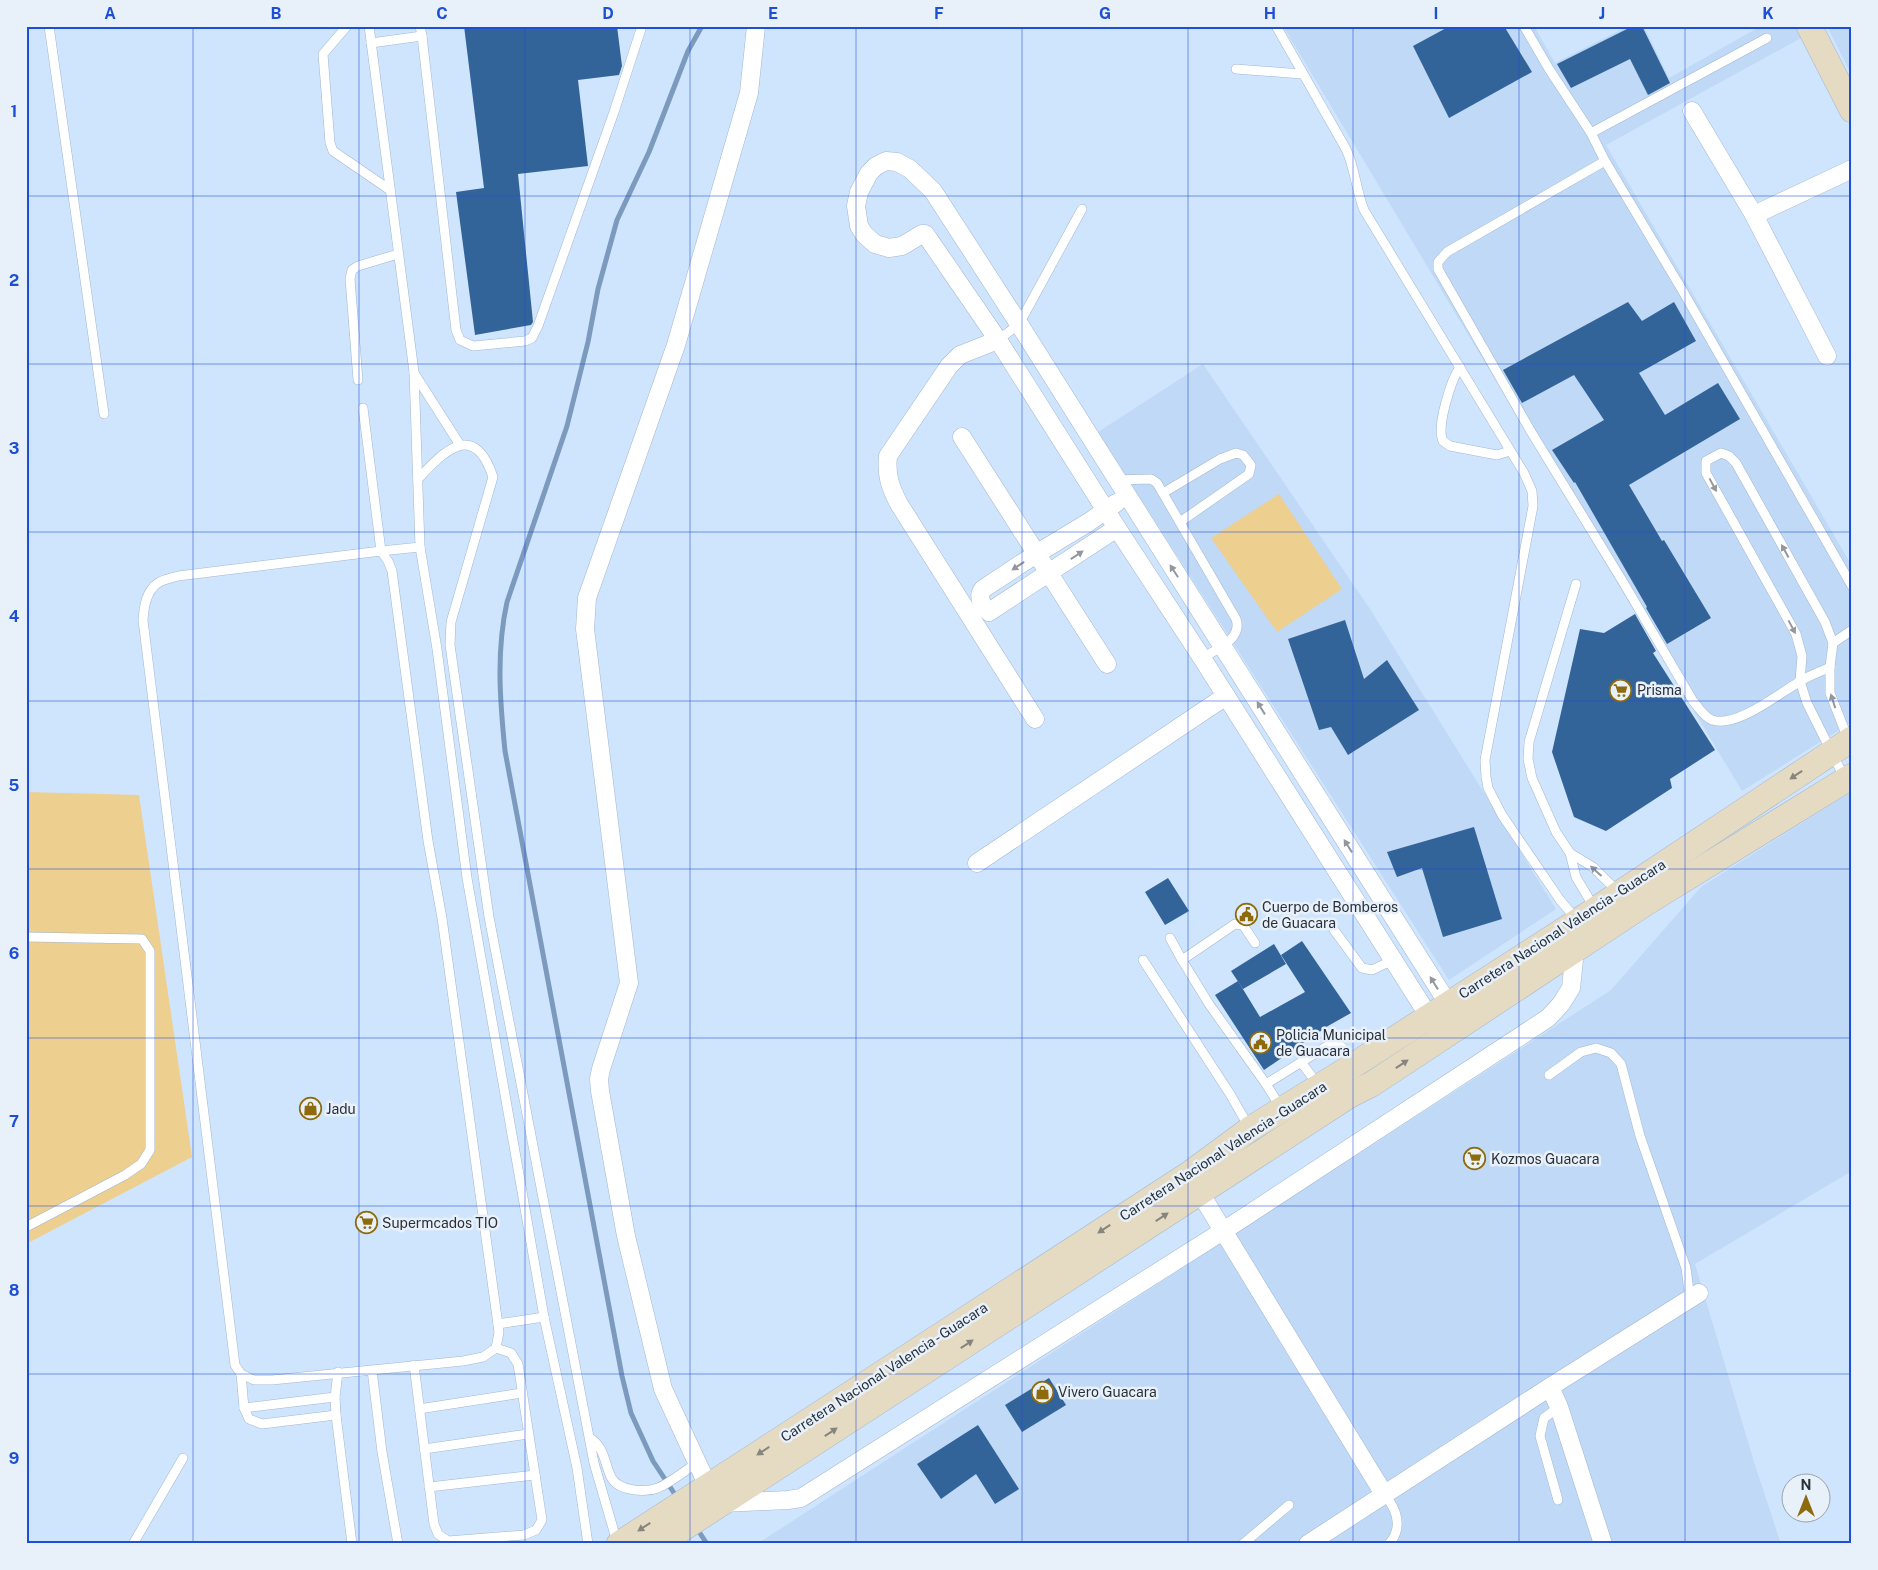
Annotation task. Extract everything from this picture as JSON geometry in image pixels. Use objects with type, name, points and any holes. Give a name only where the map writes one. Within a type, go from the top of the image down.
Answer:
[{"type":"main road","points":[[1809,26],[1851,105]]},
{"type":"main road","name":"Carretera Nacional Valencia - Guacara","points":[[618,1544],[696,1507],[1327,1096],[1364,1074],[1445,1020],[1586,915],[1846,744]]},
{"type":"main road","name":"Carretera Nacional Valencia - Guacara","points":[[1445,1020],[1575,950],[1646,903],[1849,778]]},
{"type":"main road","name":"Carretera Nacional Valencia - Guacara","points":[[1194,1183],[1250,1129],[1289,1121]]},
{"type":"main road","name":"Carretera Nacional Valencia - Guacara","points":[[659,1544],[696,1507]]},
{"type":"street","points":[[756,26],[749,93],[676,345],[587,598],[585,629],[629,983],[601,1069],[600,1085],[626,1236],[663,1389],[697,1463],[696,1507],[800,1498],[1222,1231],[1548,1018],[1572,988],[1575,950]]},
{"type":"street","points":[[1692,111],[1754,216],[1827,356]]},
{"type":"street","points":[[886,161],[897,162],[914,173],[933,192],[1020,324],[1126,496],[1222,646],[1445,1020],[1393,960],[998,340],[925,234],[902,246],[889,248],[875,244],[858,226],[856,206],[859,192],[869,173],[876,166],[886,161]]},
{"type":"street","points":[[1754,216],[1852,169]]},
{"type":"street","points":[[998,340],[960,355],[949,366],[888,456],[886,470],[890,487],[899,504],[1034,719]]},
{"type":"street","points":[[962,437],[1107,664]]},
{"type":"street","points":[[1117,528],[989,612],[985,609],[980,598],[980,593],[983,589],[1089,522],[1126,496]]},
{"type":"street","points":[[977,862],[1226,696]]},
{"type":"street","points":[[1194,1183],[1384,1494]]},
{"type":"street","points":[[1308,1544],[1550,1387],[1695,1296]]},
{"type":"street","points":[[1550,1387],[1559,1406],[1603,1544]]},
{"type":"lane","points":[[49,26],[104,414]]},
{"type":"lane","points":[[347,26],[323,54],[330,143],[333,151],[390,190]]},
{"type":"lane","points":[[368,26],[414,372],[420,547],[437,649],[467,878],[544,1317],[577,1468],[588,1544]]},
{"type":"lane","points":[[420,26],[456,330],[460,340],[473,346],[525,341],[532,338],[538,326],[611,121],[642,26]]},
{"type":"lane","points":[[1276,26],[1350,157],[1357,190],[1364,210],[1460,367],[1532,491],[1533,506],[1485,760],[1486,777],[1488,788],[1502,815],[1560,900],[1586,915]]},
{"type":"lane","points":[[1524,26],[1549,69],[1591,133],[1605,161],[1681,288],[1852,586]]},
{"type":"lane","points":[[371,43],[422,36]]},
{"type":"lane","points":[[1591,133],[1767,38]]},
{"type":"lane","points":[[1236,69],[1302,74]]},
{"type":"lane","points":[[1605,161],[1447,252],[1438,262],[1438,269],[1530,430],[1693,701],[1705,716],[1714,720],[1732,720],[1763,704],[1800,681],[1830,667]]},
{"type":"lane","points":[[998,340],[1020,324],[1082,209]]},
{"type":"lane","points":[[358,380],[350,279],[352,270],[358,266],[398,254]]},
{"type":"lane","points":[[1460,367],[1450,387],[1440,432],[1443,441],[1450,446],[1497,455],[1510,451]]},
{"type":"lane","points":[[414,372],[460,445]]},
{"type":"lane","points":[[241,1374],[254,1380],[272,1380],[463,1361],[483,1357],[496,1348],[499,1332],[442,918],[427,832],[392,571],[388,560],[381,551],[363,408]]},
{"type":"lane","points":[[418,479],[442,455],[455,446],[460,445],[472,447],[480,454],[489,466],[493,477],[451,622],[450,644],[489,917],[594,1463],[618,1544]]},
{"type":"lane","points":[[1846,744],[1806,703],[1800,681],[1802,656],[1796,634],[1706,473],[1706,461],[1721,452],[1729,456],[1736,463],[1825,622],[1833,643],[1830,667],[1830,693],[1846,744],[1849,778]]},
{"type":"lane","points":[[1163,493],[1220,459],[1236,453],[1243,455],[1251,465],[1249,474],[1180,522]]},
{"type":"lane","points":[[1116,480],[1151,479],[1157,483],[1238,626],[1236,634],[1222,646],[1202,658]]},
{"type":"lane","points":[[336,1414],[262,1424],[249,1419],[244,1408],[241,1374],[235,1365],[212,1188],[143,620],[144,605],[150,592],[158,583],[178,576],[420,547]]},
{"type":"lane","points":[[1576,584],[1528,750],[1529,769],[1532,778],[1556,832],[1570,853],[1586,915]]},
{"type":"lane","points":[[1833,643],[1852,630]]},
{"type":"lane","points":[[1570,853],[1592,867],[1619,894]]},
{"type":"lane","points":[[1182,960],[1235,924],[1243,925],[1255,943]]},
{"type":"lane","points":[[1334,930],[1362,968],[1372,970],[1393,960]]},
{"type":"lane","points":[[26,936],[142,939],[150,952],[150,1150],[141,1164],[125,1175],[26,1226]]},
{"type":"lane","points":[[1170,938],[1209,1004],[1266,1084],[1289,1121]]},
{"type":"lane","points":[[1143,960],[1230,1094],[1250,1129]]},
{"type":"lane","points":[[1266,1084],[1332,1043],[1337,1043],[1342,1047],[1364,1074]]},
{"type":"lane","points":[[1549,1075],[1581,1052],[1596,1048],[1611,1053],[1621,1064],[1640,1136],[1695,1296]]},
{"type":"lane","points":[[1301,1062],[1327,1096]]},
{"type":"lane","points":[[498,1324],[544,1317]]},
{"type":"lane","points":[[414,1365],[434,1524],[438,1534],[448,1541],[524,1535],[536,1530],[542,1520],[518,1364],[511,1354],[496,1348]]},
{"type":"lane","points":[[372,1370],[382,1452],[398,1544]]},
{"type":"lane","points":[[338,1372],[335,1397],[336,1414],[352,1544]]},
{"type":"lane","points":[[419,1409],[522,1393]]},
{"type":"lane","points":[[244,1408],[335,1397]]},
{"type":"lane","points":[[1558,1500],[1540,1436],[1544,1418],[1559,1406]]},
{"type":"lane","points":[[424,1449],[528,1434]]},
{"type":"lane","points":[[590,1438],[598,1443],[613,1480],[625,1488],[642,1490],[657,1488],[697,1463]]},
{"type":"lane","points":[[133,1544],[183,1458]]},
{"type":"lane","points":[[429,1487],[534,1475]]},
{"type":"lane","points":[[1384,1494],[1394,1505],[1398,1523],[1393,1540],[1389,1544]]},
{"type":"lane","points":[[1243,1544],[1289,1505]]},
{"type":"shaded area","points":[[1283,26],[1534,26],[1555,63],[1628,26],[1644,26],[1669,78],[1761,26],[1797,26],[1803,37],[1606,145],[1852,566],[1852,722],[1742,791]]},
{"type":"shaded area","points":[[1827,26],[1852,26],[1852,76]]},
{"type":"shaded area","points":[[1203,364],[1370,609],[1556,909],[1449,980],[1098,432]]},
{"type":"shaded area","points":[[1279,494],[1342,589],[1277,632],[1211,538]]},
{"type":"shaded area","points":[[1852,791],[1852,1171],[1695,1264],[1754,1462],[1781,1544],[757,1544],[1611,990],[1701,887]]},
{"type":"shaded area","points":[[26,792],[139,795],[192,1157],[26,1244]]},
{"type":"building","points":[[464,26],[617,26],[622,66],[619,75],[578,80],[588,166],[518,174],[533,322],[531,325],[475,335],[456,192],[484,188]]},
{"type":"building","points":[[1450,26],[1504,26],[1532,72],[1449,118],[1413,46]]},
{"type":"building","points":[[1633,26],[1642,26],[1670,83],[1648,95],[1630,59],[1571,88],[1557,64]]},
{"type":"building","points":[[1628,302],[1642,321],[1674,302],[1696,341],[1639,373],[1665,415],[1718,383],[1740,419],[1629,485],[1711,618],[1667,644],[1575,482],[1552,450],[1604,420],[1574,375],[1522,403],[1503,370]]},
{"type":"building","name":"Prisma","points":[[1635,614],[1656,651],[1653,653],[1715,750],[1670,779],[1672,788],[1606,831],[1574,817],[1552,752],[1580,629],[1604,633]]},
{"type":"building","points":[[1345,620],[1364,679],[1387,660],[1419,710],[1348,755],[1331,727],[1319,730],[1288,639]]},
{"type":"building","points":[[1474,827],[1502,919],[1443,937],[1422,868],[1397,877],[1387,852]]},
{"type":"building","points":[[1168,878],[1189,911],[1165,925],[1145,892]]},
{"type":"building","points":[[1302,941],[1351,1013],[1328,1026],[1264,1070],[1215,995],[1238,981],[1260,1017],[1305,992],[1281,955]]},
{"type":"building","points":[[1274,944],[1286,964],[1243,989],[1231,971]]},
{"type":"building","name":"Vivero Guacara","points":[[1049,1378],[1066,1405],[1022,1432],[1005,1405]]},
{"type":"building","points":[[978,1425],[1019,1489],[995,1504],[976,1474],[941,1499],[917,1464]]},
{"type":"waterway","points":[[678,1499],[653,1461],[631,1413],[622,1376],[505,751],[500,658],[507,602],[567,426],[588,342],[598,289],[617,220],[649,152],[688,51],[702,26]]},
{"type":"waterway","points":[[696,1527],[707,1544]]},
{"type":"place","name":"Prisma","points":[[1621,690]]},
{"type":"place","name":"Cuerpo de Bomberos de Guacara","points":[[1246,915]]},
{"type":"place","name":"Policia Municipal de Guacara","points":[[1260,1043]]},
{"type":"place","name":"Jadu","points":[[310,1109]]},
{"type":"place","name":"Kozmos Guacara","points":[[1475,1159]]},
{"type":"place","name":"Supermcados TIO","points":[[366,1223]]},
{"type":"place","name":"Vivero Guacara","points":[[1042,1392]]}]
